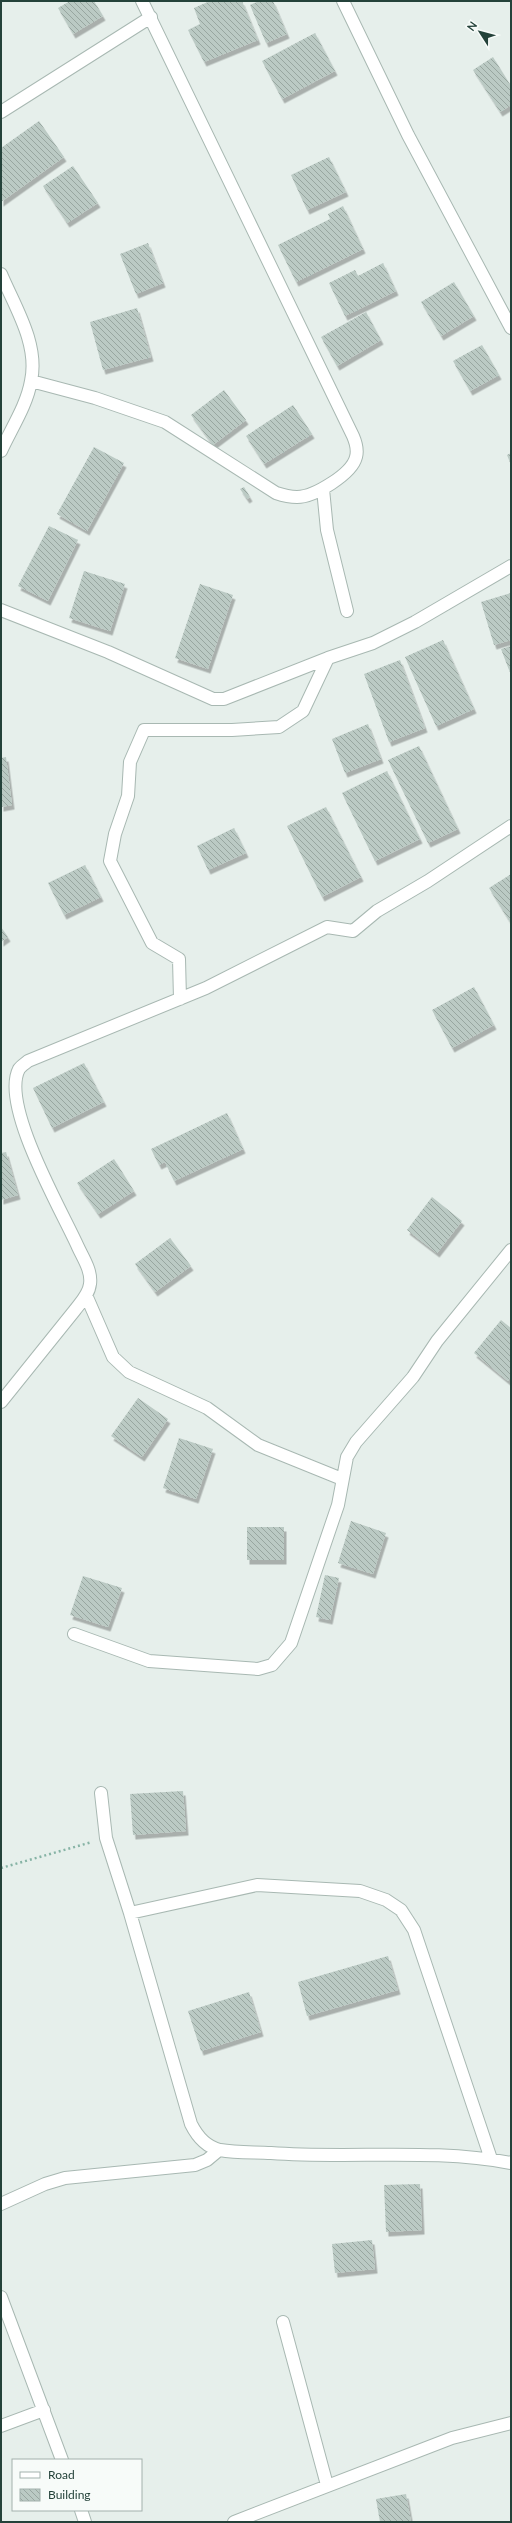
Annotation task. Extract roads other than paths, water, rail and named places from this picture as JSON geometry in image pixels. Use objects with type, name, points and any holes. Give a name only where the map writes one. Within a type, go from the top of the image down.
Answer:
[{"type":"street","points":[[31,381],[109,403],[165,422],[276,493],[298,497],[323,489],[352,467],[356,457],[355,442],[142,1]]},
{"type":"street","points":[[343,1],[408,135],[511,328]]},
{"type":"street","points":[[1,112],[151,17]]},
{"type":"street","points":[[1,274],[31,345],[31,381],[1,451]]},
{"type":"street","points":[[323,489],[326,530],[347,611]]},
{"type":"street","points":[[1,610],[108,652],[213,699],[224,699],[328,658],[373,643],[408,626],[511,566]]},
{"type":"street","points":[[180,1000],[179,959],[152,943],[110,861],[115,834],[128,796],[130,762],[141,736],[144,730],[232,730],[279,727],[303,711],[328,658]]},
{"type":"street","points":[[1,1402],[86,1295],[90,1284],[90,1272],[63,1213],[35,1162],[16,1109],[14,1091],[19,1068],[28,1061],[180,1000],[327,927],[352,931],[377,911],[428,881],[511,826]]},
{"type":"street","points":[[74,1634],[149,1661],[258,1669],[272,1665],[291,1643],[300,1621],[338,1505],[347,1457],[356,1442],[413,1376],[437,1341],[511,1250]]},
{"type":"street","points":[[86,1295],[113,1357],[129,1372],[207,1408],[258,1445],[342,1479]]},
{"type":"street","points":[[101,1793],[106,1838],[130,1913],[191,2124],[196,2136],[219,2150],[310,2156],[421,2155],[491,2159],[511,2163]]},
{"type":"street","points":[[130,1913],[257,1885],[360,1891],[386,1900],[401,1910],[414,1930],[491,2159]]},
{"type":"street","points":[[1,2204],[45,2184],[65,2178],[195,2165],[207,2160],[219,2150]]},
{"type":"street","points":[[1,2297],[62,2459]]},
{"type":"street","points":[[283,2322],[327,2485]]},
{"type":"street","points":[[1,2426],[44,2410]]},
{"type":"street","points":[[234,2522],[452,2438],[511,2423]]},
{"type":"street","points":[[81,2511],[85,2522]]}]
